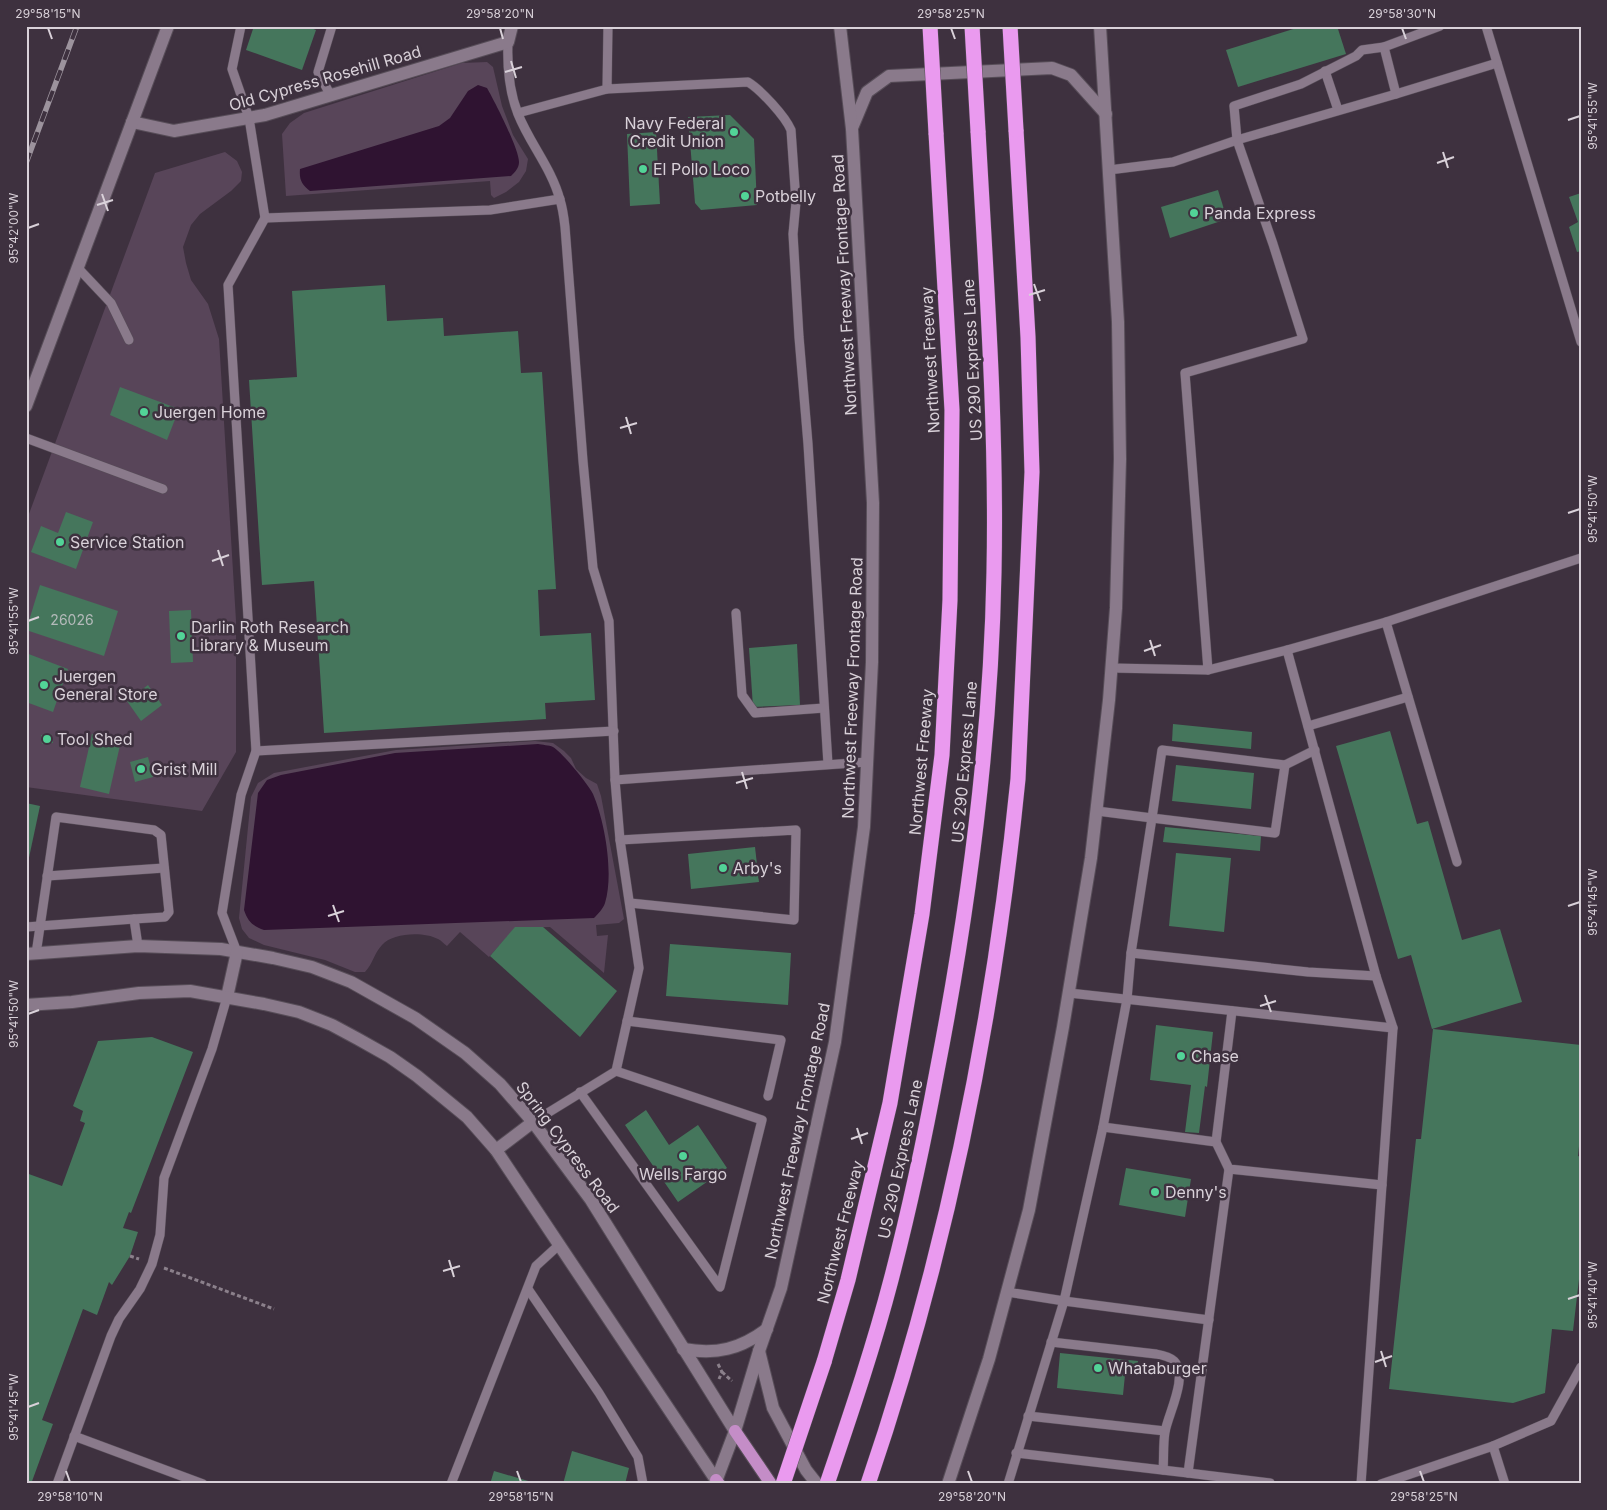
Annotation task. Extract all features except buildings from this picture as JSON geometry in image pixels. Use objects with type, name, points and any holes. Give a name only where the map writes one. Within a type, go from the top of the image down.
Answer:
[{"type":"highway","name":"Northwest Freeway","points":[[783,1484],[824,1362],[848,1280],[890,1103],[922,914],[942,755],[950,600],[952,410],[930,26]]},
{"type":"highway","name":"US 290 Express Lane","points":[[827,1484],[854,1404],[891,1279],[924,1138],[954,988],[972,867],[982,772],[994,573],[994,418],[972,26]]},
{"type":"highway","points":[[868,1484],[910,1350],[968,1117],[995,966],[1015,814],[1032,472],[1028,337],[1010,26]]},
{"type":"main road","points":[[26,406],[168,26]]},
{"type":"main road","points":[[508,42],[512,26]]},
{"type":"main road","name":"Northwest Freeway Frontage Road","points":[[717,1483],[781,1288],[835,1042],[864,827],[872,662],[873,503],[852,129],[840,26]]},
{"type":"main road","points":[[948,1484],[989,1359],[1029,1210],[1092,858],[1112,668],[1116,608],[1120,459],[1118,322],[1100,26]]},
{"type":"main road","name":"Old Cypress Rosehill Road","points":[[132,122],[174,132],[265,115],[508,42]]},
{"type":"main road","points":[[852,129],[867,92],[888,76],[1052,68],[1071,75],[1106,114]]},
{"type":"main road","name":"Spring Cypress Road","points":[[31,954],[138,946],[221,949],[312,967],[351,982],[380,998],[415,1018],[465,1053],[500,1084],[533,1122],[591,1200],[683,1349],[771,1484]]},
{"type":"main road","points":[[227,997],[236,952]]},
{"type":"main road","points":[[26,1005],[72,1002],[139,993],[190,991],[299,1012],[332,1025],[390,1057],[436,1090],[467,1117],[496,1150],[717,1483]]},
{"type":"main road","points":[[496,1150],[533,1122]]},
{"type":"main road","points":[[683,1349],[709,1352],[734,1348],[746,1343],[767,1329]]},
{"type":"main road","points":[[759,1351],[773,1408],[806,1470],[817,1484]]},
{"type":"lane","points":[[236,952],[222,913],[241,795],[256,751],[228,285],[265,218],[249,118],[232,69],[241,26]]},
{"type":"lane","points":[[331,96],[318,72],[332,26]]},
{"type":"lane","points":[[607,89],[608,26]]},
{"type":"lane","points":[[1208,670],[1185,373],[1303,339],[1238,140],[1234,106],[1301,84],[1356,56],[1362,50],[1384,48],[1440,26]]},
{"type":"lane","points":[[1486,26],[1581,342]]},
{"type":"lane","points":[[508,42],[507,66],[511,92],[529,139],[549,174],[560,199],[566,226],[592,568],[609,621],[615,780],[620,840],[640,968],[616,1071],[533,1122]]},
{"type":"lane","points":[[1384,48],[1396,94]]},
{"type":"lane","points":[[1109,170],[1173,162],[1238,140],[1497,63]]},
{"type":"lane","points":[[1326,71],[1338,110]]},
{"type":"lane","points":[[518,113],[607,89],[748,82],[788,122],[791,130],[796,202],[793,234],[798,328],[808,444],[828,764]]},
{"type":"lane","points":[[265,218],[490,210],[560,199]]},
{"type":"lane","points":[[78,268],[111,303],[129,340]]},
{"type":"lane","points":[[26,438],[163,489]]},
{"type":"lane","points":[[1112,668],[1208,670],[1386,622],[1581,558]]},
{"type":"lane","points":[[736,613],[742,695],[756,714],[824,708]]},
{"type":"lane","points":[[1386,622],[1457,862]]},
{"type":"lane","points":[[1287,650],[1316,750],[1376,976],[1393,1028],[1361,1484]]},
{"type":"lane","points":[[1308,726],[1408,697]]},
{"type":"lane","points":[[256,751],[614,731]]},
{"type":"lane","points":[[1008,1484],[1064,1301],[1103,1127],[1127,999],[1131,953],[1162,750],[1285,765],[1316,750]]},
{"type":"lane","points":[[615,780],[867,762]]},
{"type":"lane","points":[[1097,811],[1275,833],[1285,765]]},
{"type":"lane","points":[[26,927],[40,926],[134,920],[164,917],[169,912],[161,835],[154,830],[56,817],[40,926],[31,954]]},
{"type":"lane","points":[[620,840],[796,830],[794,920],[630,903]]},
{"type":"lane","points":[[47,876],[164,868]]},
{"type":"lane","points":[[134,920],[138,946]]},
{"type":"lane","points":[[1131,953],[1308,972],[1376,976]]},
{"type":"lane","points":[[1069,993],[1393,1028]]},
{"type":"lane","points":[[57,1484],[111,1336],[119,1319],[140,1289],[152,1264],[160,1236],[164,1178],[212,1049],[227,997]]},
{"type":"lane","points":[[1188,1473],[1229,1169],[1216,1142],[1232,1011]]},
{"type":"lane","points":[[627,1021],[781,1040],[768,1096]]},
{"type":"lane","points":[[580,1092],[720,1287],[762,1120],[616,1071]]},
{"type":"lane","points":[[1103,1127],[1216,1142]]},
{"type":"lane","points":[[1229,1169],[1382,1185]]},
{"type":"lane","points":[[450,1484],[536,1266],[560,1244]]},
{"type":"lane","points":[[528,1288],[600,1392],[638,1456],[643,1484]]},
{"type":"lane","points":[[1007,1292],[1209,1320]]},
{"type":"lane","points":[[1051,1342],[1156,1354],[1167,1356],[1174,1362],[1178,1367],[1179,1374],[1176,1393],[1165,1430],[1163,1470]]},
{"type":"lane","points":[[1380,1484],[1493,1446],[1551,1421],[1581,1366]]},
{"type":"lane","points":[[1028,1416],[1165,1430]]},
{"type":"lane","points":[[74,1436],[203,1484]]},
{"type":"lane","points":[[1493,1446],[1505,1484]]},
{"type":"lane","points":[[1016,1453],[1270,1482],[1270,1484]]},
{"type":"path","points":[[130,1256],[274,1309]]},
{"type":"path","points":[[715,1357],[722,1372],[732,1381]]},
{"type":"path","points":[[718,1382],[722,1372]]},
{"type":"shaded area","points":[[487,62],[493,67],[502,106],[513,135],[528,159],[526,171],[519,182],[506,192],[494,198],[491,195],[490,181],[286,196],[282,134],[290,123],[304,113],[462,63]]},
{"type":"shaded area","points":[[478,85],[487,88],[501,114],[515,147],[519,164],[511,176],[310,191],[302,182],[300,169],[439,126],[450,118],[468,91]]},
{"type":"shaded area","points":[[225,152],[237,161],[242,172],[241,181],[231,191],[200,214],[191,225],[183,247],[191,280],[208,304],[219,339],[236,621],[236,752],[202,811],[26,787],[26,522],[155,173]]},
{"type":"shaded area","points":[[535,741],[553,743],[564,751],[571,758],[576,769],[586,778],[597,784],[601,796],[624,919],[619,923],[596,925],[597,936],[608,935],[604,973],[550,927],[515,928],[489,957],[460,932],[447,946],[432,936],[408,934],[393,938],[382,945],[365,972],[355,972],[325,960],[264,945],[249,938],[242,929],[239,918],[251,797],[258,783],[274,773],[396,750]]},
{"type":"shaded area","points":[[538,744],[553,747],[562,755],[590,789],[597,806],[607,848],[609,878],[605,903],[594,918],[264,930],[254,925],[247,918],[244,910],[258,793],[267,780],[281,775],[395,753]]},
{"type":"railway","points":[[26,163],[77,26]]},
{"type":"place","name":"Navy Federal Credit Union","points":[[734,132]]},
{"type":"place","name":"El Pollo Loco","points":[[643,169]]},
{"type":"place","name":"Potbelly","points":[[745,196]]},
{"type":"place","name":"Panda Express","points":[[1194,213]]},
{"type":"place","name":"Juergen Home","points":[[144,412]]},
{"type":"place","name":"Service Station","points":[[60,542]]},
{"type":"place","name":"Darlin Roth Research Library & Museum","points":[[181,636]]},
{"type":"place","name":"Juergen General Store","points":[[44,685]]},
{"type":"place","name":"Tool Shed","points":[[47,739]]},
{"type":"place","name":"Grist Mill","points":[[141,769]]},
{"type":"place","name":"Arby's","points":[[723,868]]},
{"type":"place","name":"Chase","points":[[1181,1056]]},
{"type":"place","name":"Wells Fargo","points":[[683,1156]]},
{"type":"place","name":"Denny's","points":[[1155,1192]]},
{"type":"place","name":"Whataburger","points":[[1098,1368]]}]
